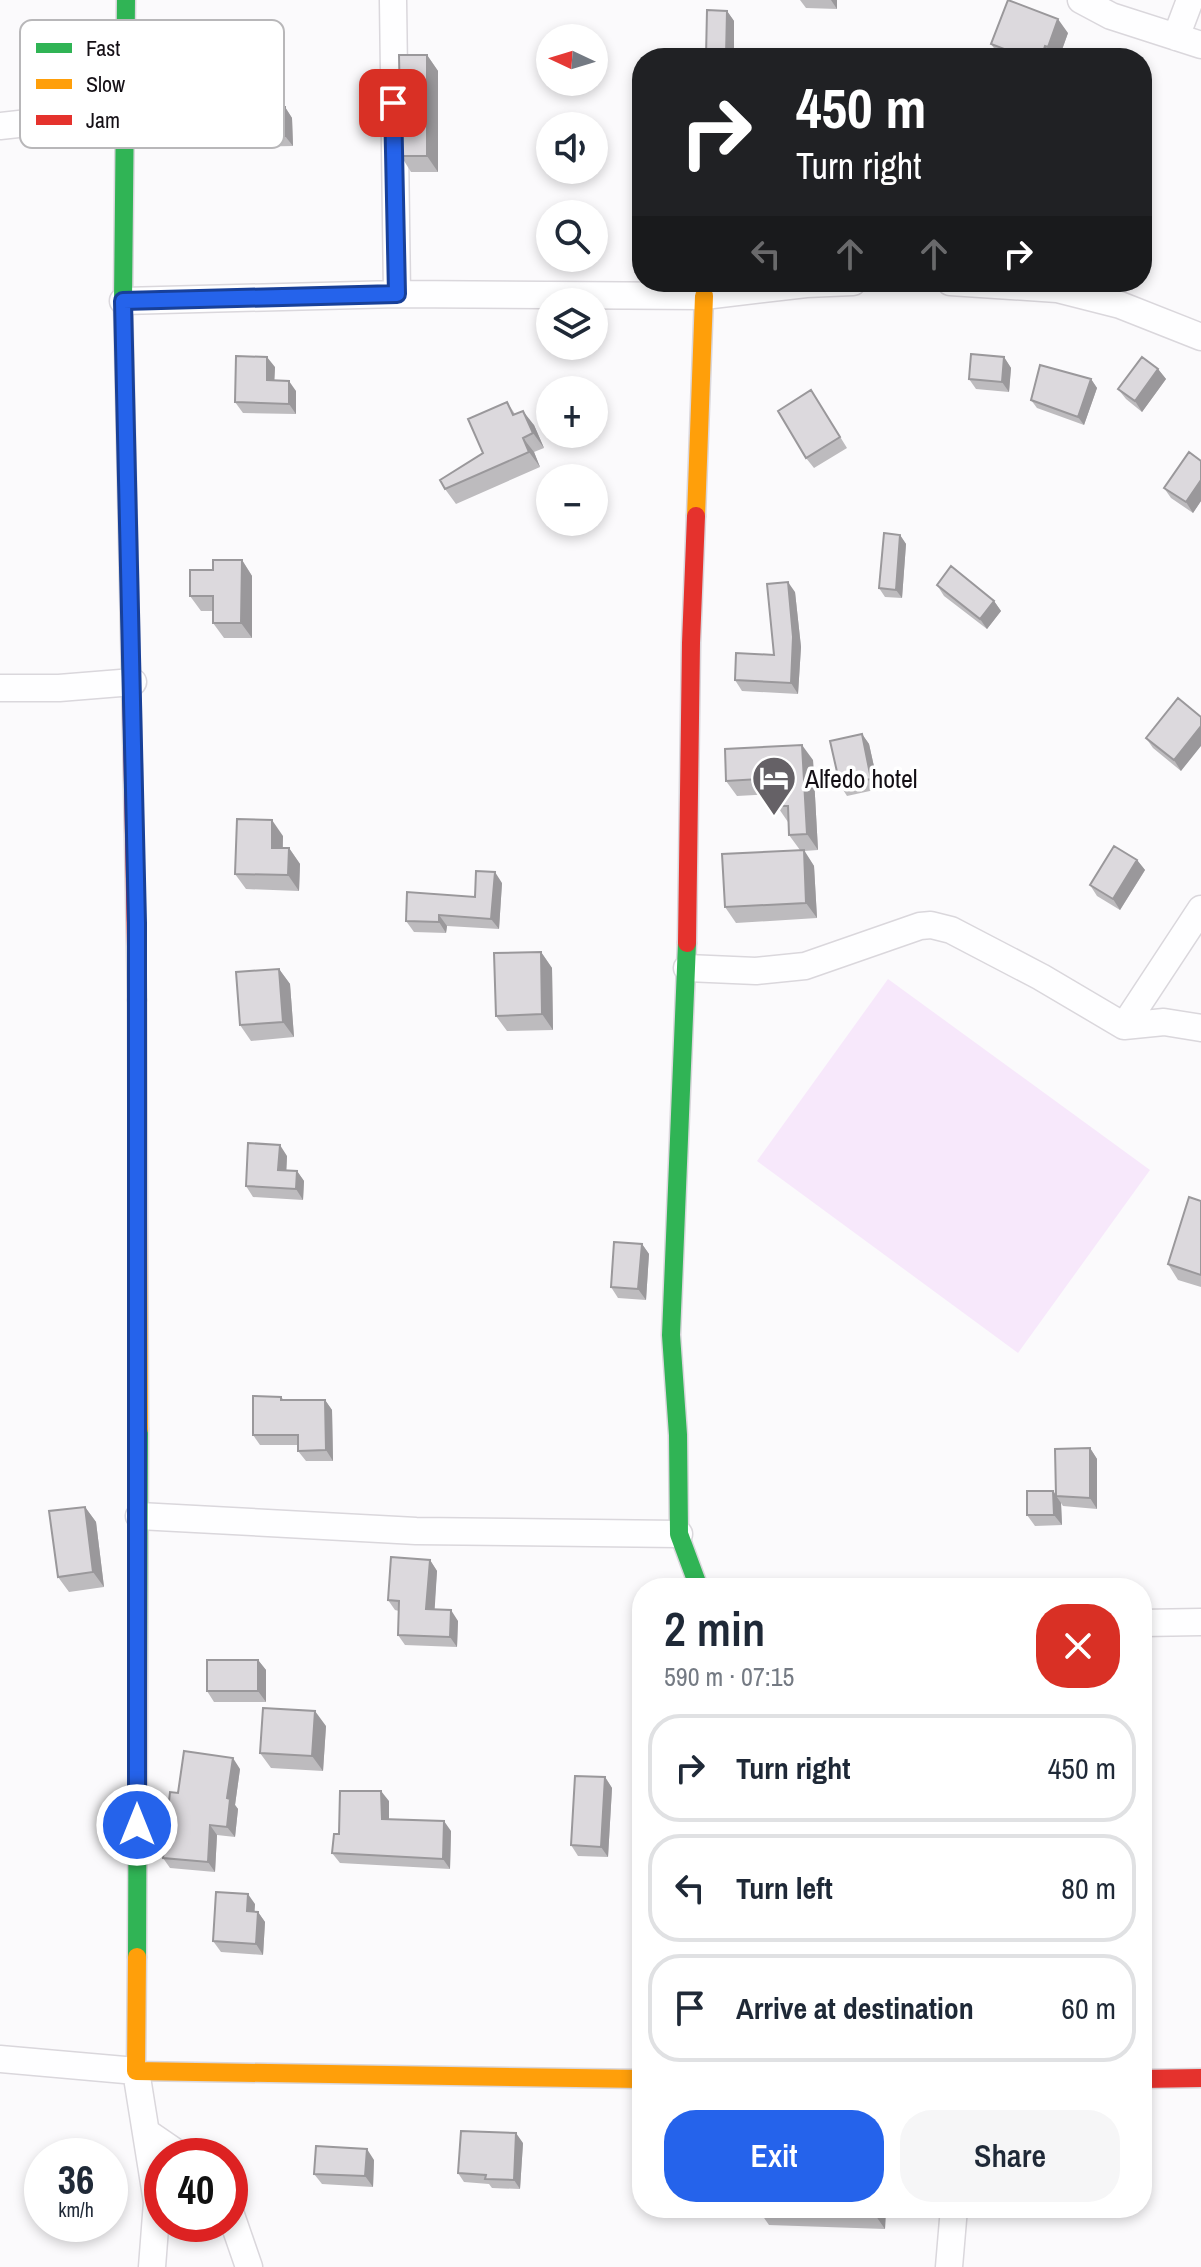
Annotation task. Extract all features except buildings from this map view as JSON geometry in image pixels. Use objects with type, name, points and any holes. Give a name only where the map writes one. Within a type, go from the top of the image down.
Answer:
[{"type":"street","points":[[393,0],[397,294]]},
{"type":"street","points":[[1081,0],[1111,16],[1189,41],[1190,0]]},
{"type":"street","points":[[0,126],[20,124]]},
{"type":"street","points":[[125,148],[123,301],[126,518],[133,682],[139,1516],[136,2071],[157,2202],[152,2267]]},
{"type":"street","points":[[123,301],[397,294],[704,296],[738,292]]},
{"type":"street","points":[[1069,292],[1120,305],[1201,337]]},
{"type":"street","points":[[695,1578],[679,1534],[678,1435],[671,1335],[687,968],[691,643],[704,296]]},
{"type":"street","points":[[0,688],[59,688],[133,682]]},
{"type":"street","points":[[1124,1026],[1201,909]]},
{"type":"street","points":[[687,968],[756,971],[805,966],[920,926],[931,925],[951,930],[1041,977],[1124,1026],[1164,1022],[1201,1028]]},
{"type":"street","points":[[139,1516],[416,1531],[679,1534]]},
{"type":"street","points":[[1152,1623],[1201,1622]]},
{"type":"street","points":[[0,2059],[136,2071],[632,2079]]},
{"type":"street","points":[[1152,2079],[1201,2078]]},
{"type":"street","points":[[146,2132],[155,2138]]},
{"type":"street","points":[[949,2267],[953,2218]]},
{"type":"street","points":[[240,2242],[249,2267]]},
{"type":"shaded area","points":[[888,979],[1150,1170],[1018,1353],[757,1161]]},
{"type":"traffic: fast","points":[[126,0],[126,20]]},
{"type":"traffic: fast","points":[[125,148],[123,301],[131,677]]},
{"type":"traffic: fast","points":[[687,943],[671,1335],[678,1435],[679,1534],[695,1578]]},
{"type":"traffic: fast","points":[[137,1957],[139,1429]]},
{"type":"traffic: slow","points":[[696,516],[704,296]]},
{"type":"traffic: slow","points":[[137,1000],[139,1429]]},
{"type":"traffic: slow","points":[[137,1957],[136,2071],[632,2079]]},
{"type":"traffic: jam","points":[[687,943],[696,516]]},
{"type":"traffic: jam","points":[[131,677],[137,1000]]},
{"type":"traffic: jam","points":[[1152,2079],[1201,2078]]},
{"type":"place","name":"Alfedo hotel","points":[[774,817]]},
{"type":"route","points":[[137,1825],[137,923],[123,301],[397,294],[393,103]]}]
